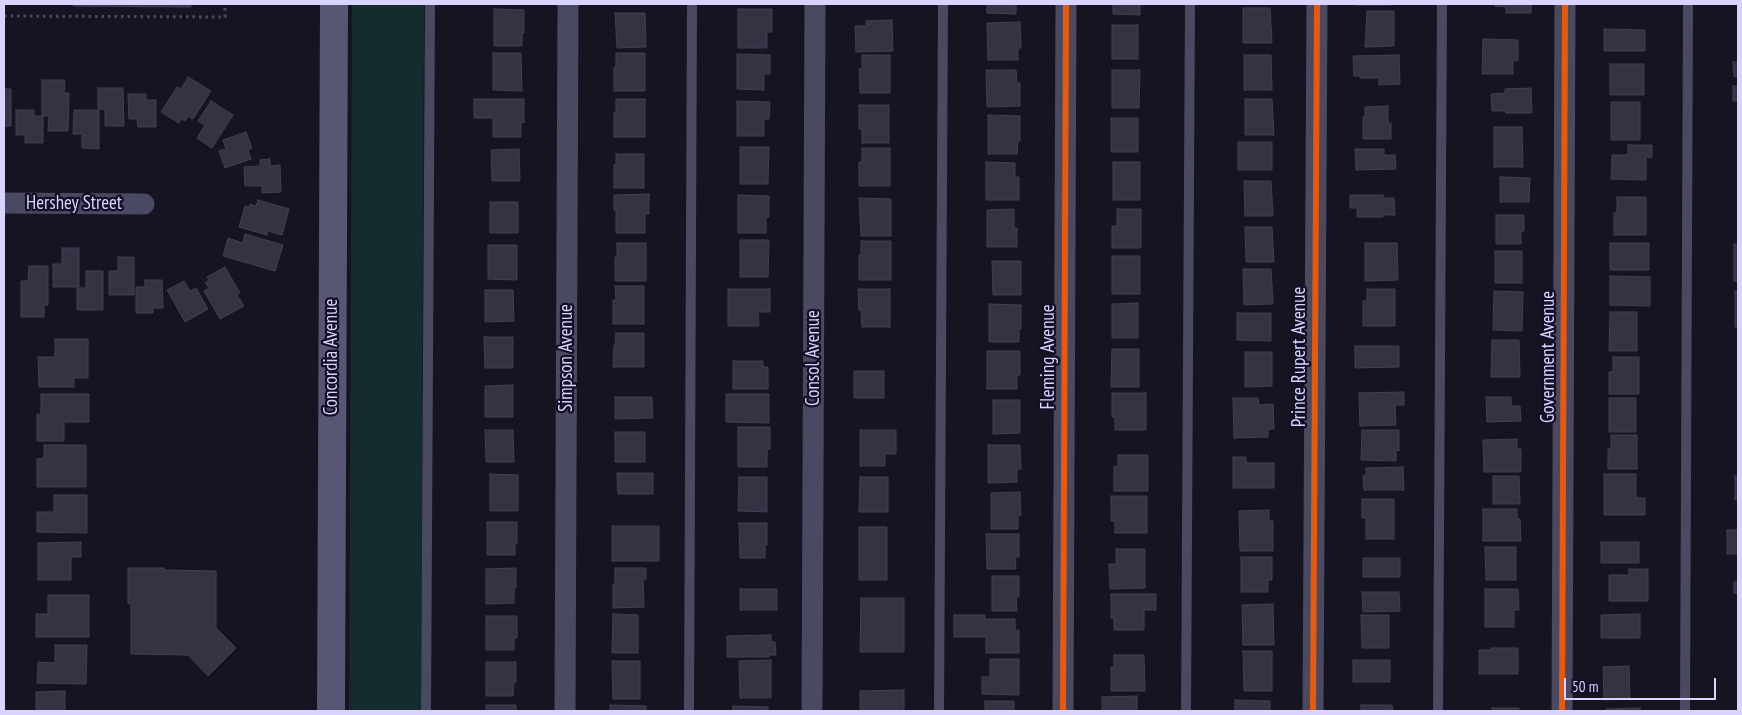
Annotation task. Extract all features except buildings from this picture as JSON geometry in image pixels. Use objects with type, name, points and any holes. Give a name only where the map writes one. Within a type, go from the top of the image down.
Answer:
[{"type":"main road","name":"Concordia Avenue","points":[[331,711],[334,4]]},
{"type":"street","name":"Simpson Avenue","points":[[565,711],[568,4]]},
{"type":"street","name":"Consol Avenue","points":[[812,711],[815,4]]},
{"type":"street","name":"Fleming Avenue","points":[[1063,711],[1066,4]]},
{"type":"street","name":"Prince Rupert Avenue","points":[[1314,711],[1317,4]]},
{"type":"street","name":"Government Avenue","points":[[1562,711],[1565,4]]},
{"type":"street","name":"Hershey Street","points":[[4,203],[144,204]]},
{"type":"lane","points":[[426,711],[430,4]]},
{"type":"lane","points":[[688,711],[692,4]]},
{"type":"lane","points":[[939,711],[943,4]]},
{"type":"lane","points":[[1186,711],[1190,4]]},
{"type":"lane","points":[[1438,711],[1442,4]]},
{"type":"lane","points":[[1685,711],[1688,4]]},
{"type":"path","points":[[4,16],[225,17],[225,4]]},
{"type":"green space","points":[[352,4],[424,4],[421,711],[349,711]]},
{"type":"cycle path","points":[[1063,711],[1066,4]]},
{"type":"cycle path","points":[[1313,711],[1317,4]]},
{"type":"cycle path","points":[[1562,711],[1565,4]]}]
